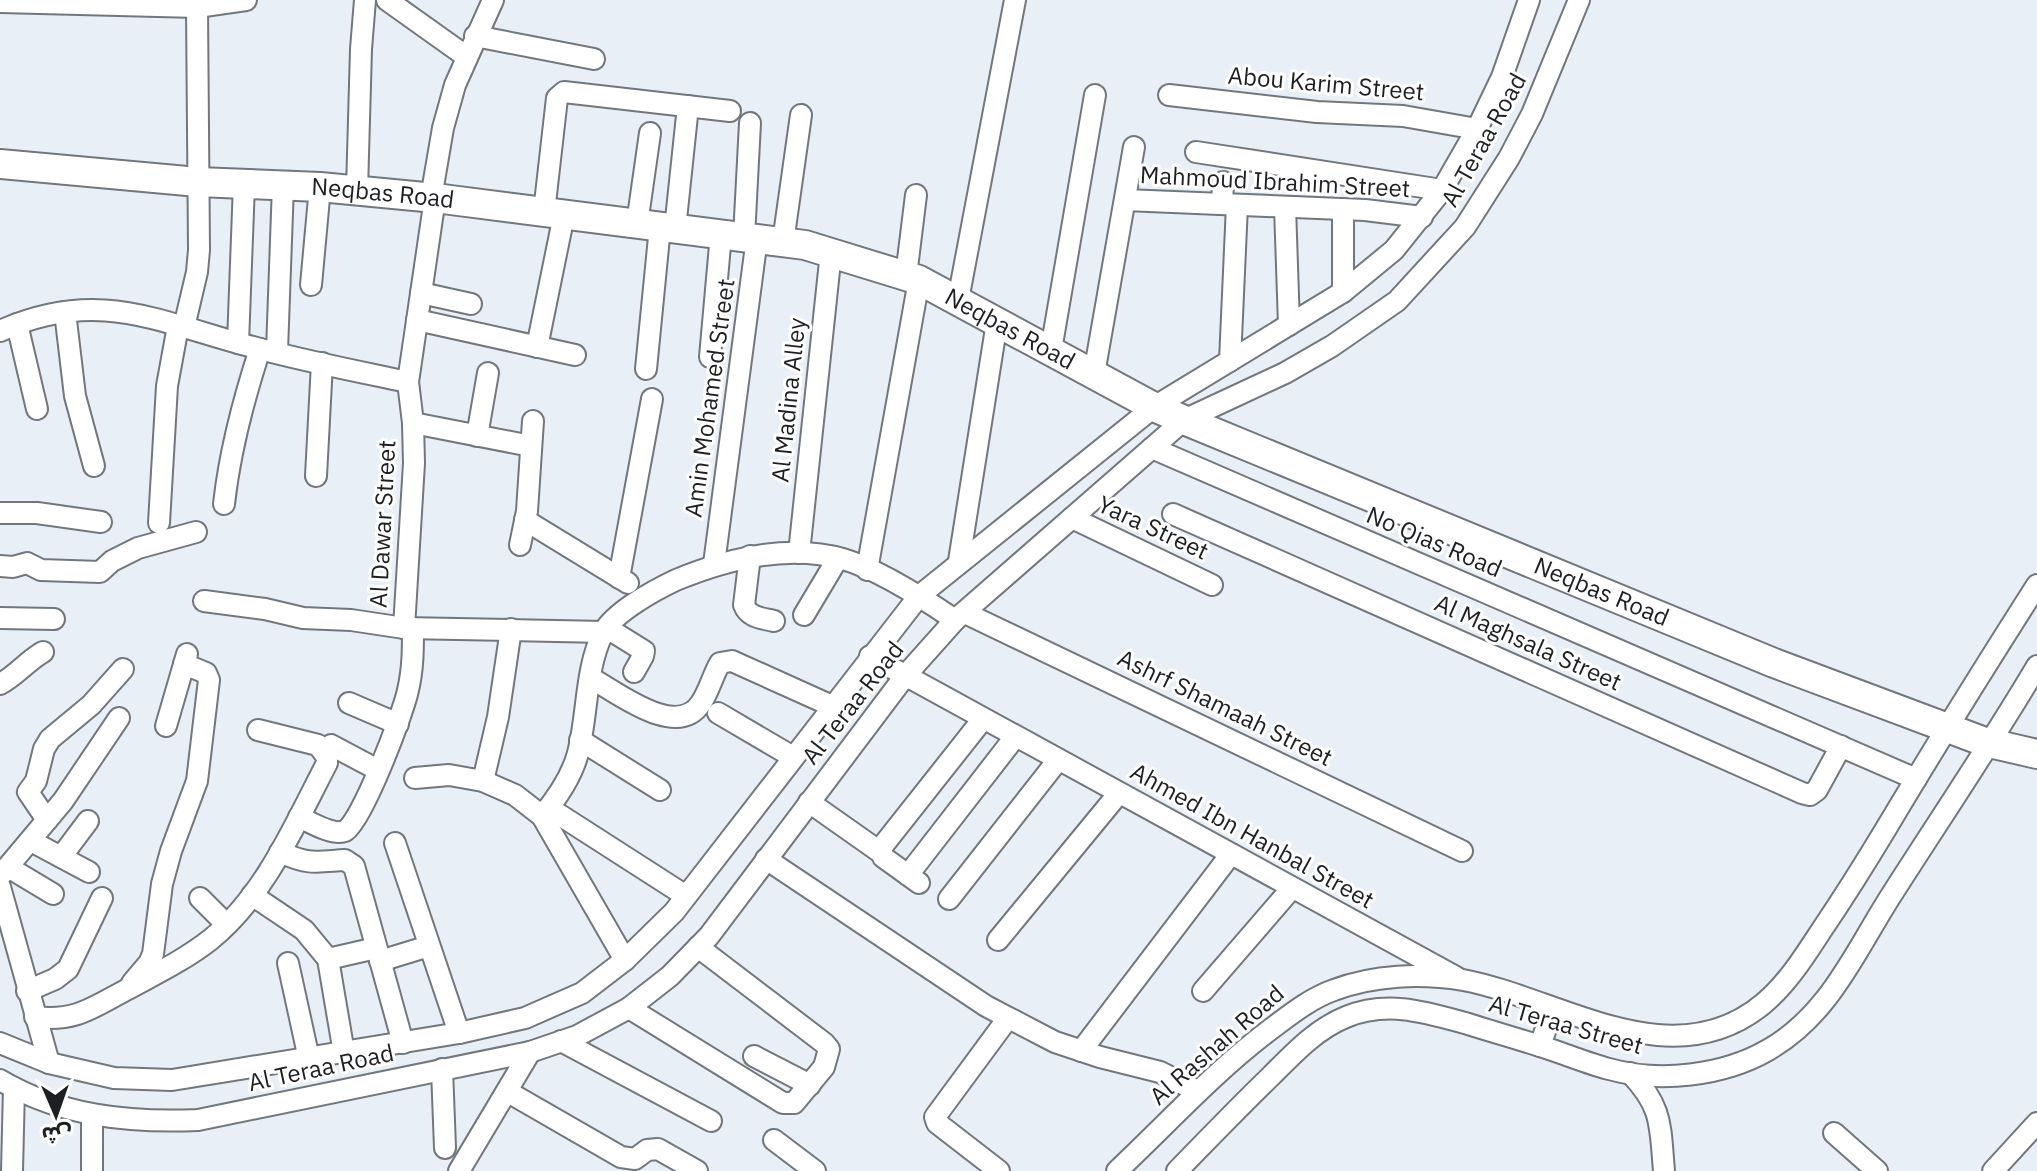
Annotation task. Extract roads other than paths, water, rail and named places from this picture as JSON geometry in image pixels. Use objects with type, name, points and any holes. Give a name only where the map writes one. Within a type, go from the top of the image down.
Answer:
[{"type":"street","points":[[0,2],[187,4],[246,0]]},
{"type":"street","points":[[357,190],[365,0]]},
{"type":"street","points":[[387,0],[467,57]]},
{"type":"street","name":"Al Dawar Street","points":[[299,817],[336,832],[348,829],[362,807],[398,724],[410,682],[413,423],[408,382],[443,128],[455,85],[493,0]]},
{"type":"street","points":[[958,300],[1015,0]]},
{"type":"street","name":"Al Teraa Road","points":[[0,1043],[49,1063],[114,1078],[172,1080],[459,1033],[525,1018],[582,993],[625,960],[674,912],[919,596],[1154,407],[1343,292],[1394,250],[1442,190],[1477,129],[1514,48],[1529,0]]},
{"type":"street","name":"Al Teraa Road","points":[[7,1084],[68,1110],[92,1116],[145,1122],[198,1120],[530,1052],[577,1036],[629,1008],[670,976],[698,947],[905,676],[960,616],[1184,420],[1285,373],[1332,346],[1397,301],[1421,277],[1465,227],[1509,158],[1532,114],[1579,0]]},
{"type":"street","points":[[159,523],[167,386],[197,272],[198,182],[187,4]]},
{"type":"street","points":[[475,36],[594,59]]},
{"type":"street","points":[[537,347],[554,214],[557,98],[568,92],[730,111]]},
{"type":"street","points":[[1051,350],[1095,95]]},
{"type":"street","name":"Abou Karim Street","points":[[1169,95],[1317,112],[1403,116],[1477,129]]},
{"type":"street","points":[[657,226],[688,106]]},
{"type":"street","points":[[710,357],[751,238],[801,115]]},
{"type":"street","points":[[750,123],[751,238]]},
{"type":"street","points":[[646,369],[657,226],[650,133]]},
{"type":"street","points":[[1094,374],[1134,147]]},
{"type":"street","points":[[1196,152],[1442,190]]},
{"type":"street","name":"Neqbas Road","points":[[0,164],[198,182],[320,187],[433,198],[751,238],[831,252],[912,278],[1184,420],[1746,652],[1971,736],[2037,754]]},
{"type":"street","points":[[1223,182],[1229,204],[1230,361]]},
{"type":"street","points":[[238,343],[244,184]]},
{"type":"street","points":[[224,504],[240,410],[268,350],[283,185]]},
{"type":"street","points":[[311,285],[320,187]]},
{"type":"street","points":[[867,570],[912,278],[916,195]]},
{"type":"street","name":"Mahmoud Ibrahim Street","points":[[1125,200],[1343,209],[1422,217]]},
{"type":"street","points":[[1285,207],[1289,325]]},
{"type":"street","points":[[1343,209],[1343,292]]},
{"type":"street","name":"Amin Mohamed Street","points":[[714,564],[751,238]]},
{"type":"street","name":"Al Madina Alley","points":[[799,553],[831,252]]},
{"type":"street","points":[[421,293],[471,304]]},
{"type":"street","points":[[37,409],[9,327],[35,317],[65,312],[112,309],[238,343],[408,382]]},
{"type":"street","points":[[65,312],[75,396],[94,466]]},
{"type":"street","points":[[417,320],[575,355]]},
{"type":"street","points":[[959,561],[997,322]]},
{"type":"street","points":[[316,476],[322,363]]},
{"type":"street","points":[[477,436],[488,373]]},
{"type":"street","points":[[619,578],[652,399]]},
{"type":"street","points":[[520,545],[533,421]]},
{"type":"street","points":[[413,423],[531,446]]},
{"type":"street","name":"No Qias Road","points":[[1152,448],[1916,779]]},
{"type":"street","points":[[0,513],[37,513],[101,522]]},
{"type":"street","name":"Al Maghsala Street","points":[[1173,514],[1802,793],[1810,795],[1817,790],[1841,746]]},
{"type":"street","name":"Yara Street","points":[[1072,518],[1212,585]]},
{"type":"street","points":[[525,520],[645,594]]},
{"type":"street","points":[[6,566],[27,563],[41,570],[100,572],[112,561],[138,548],[196,532]]},
{"type":"street","name":"Ashrf Shamaah Street","points":[[605,630],[645,594],[714,564],[750,556],[799,553],[838,558],[1462,851]]},
{"type":"street","points":[[750,556],[744,605],[746,611],[774,621]]},
{"type":"street","points":[[804,615],[838,558]]},
{"type":"street","name":"Al Teraa Street","points":[[1547,1026],[1612,1070],[1680,1075],[1714,1071],[1742,1063],[1769,1050],[1809,1020],[1847,970],[1891,894],[1971,736],[2037,585]]},
{"type":"street","points":[[204,601],[303,618],[351,620],[409,628],[605,630],[644,651],[634,672]]},
{"type":"street","points":[[0,618],[54,619]]},
{"type":"street","points":[[483,781],[498,717],[511,629]]},
{"type":"street","points":[[546,812],[567,779],[578,753],[591,678],[605,630]]},
{"type":"street","points":[[0,684],[43,652]]},
{"type":"street","name":"Ahmed Ibn Hanbal Street","points":[[870,656],[1463,980]]},
{"type":"street","points":[[127,989],[153,954],[162,884],[197,781],[209,680],[206,673],[186,659],[166,726]]},
{"type":"street","points":[[591,678],[666,718],[676,717],[692,712],[700,704],[720,663],[732,661],[832,706]]},
{"type":"street","name":"Al Teraa Street","points":[[1177,1171],[1307,1041],[1344,1017],[1386,1008],[1407,1009],[1547,1026],[1592,1021],[1640,1034],[1695,1035],[1727,1026],[1763,1004],[1795,970],[1857,878],[1916,779],[1971,736],[2037,666]]},
{"type":"street","points":[[47,820],[28,792],[36,781],[44,749],[54,735],[91,705],[123,669]]},
{"type":"street","points":[[349,703],[398,724]]},
{"type":"street","points":[[718,713],[793,757]]},
{"type":"street","points":[[53,894],[4,872],[92,760],[119,718]]},
{"type":"street","points":[[880,852],[883,843],[983,719]]},
{"type":"street","points":[[258,730],[318,745],[329,754],[378,770]]},
{"type":"street","points":[[809,802],[913,879],[1015,737]]},
{"type":"street","points":[[580,740],[660,790]]},
{"type":"street","points":[[35,1017],[55,1020],[75,1017],[171,968],[211,939],[252,895],[280,852],[329,754]]},
{"type":"street","points":[[949,899],[1058,760]]},
{"type":"street","points":[[415,778],[449,775],[483,781],[546,812],[686,896]]},
{"type":"street","points":[[998,940],[1119,793]]},
{"type":"street","points":[[546,812],[625,960]]},
{"type":"street","points":[[61,857],[88,821]]},
{"type":"street","points":[[31,841],[89,872]]},
{"type":"street","points":[[395,843],[459,1033]]},
{"type":"street","points":[[280,852],[306,862],[350,862],[354,866],[403,1043]]},
{"type":"street","points":[[1081,1051],[1231,854]]},
{"type":"street","points":[[766,859],[1008,1018],[1055,1042],[1160,1072],[1197,1091]]},
{"type":"street","points":[[0,887],[49,1063]]},
{"type":"street","points":[[1203,991],[1292,888]]},
{"type":"street","points":[[252,895],[304,930],[328,959],[344,1053]]},
{"type":"street","points":[[27,991],[55,979],[68,969],[102,898]]},
{"type":"street","points":[[200,898],[226,924]]},
{"type":"street","points":[[328,959],[378,955],[429,946]]},
{"type":"street","points":[[629,1008],[783,1103],[794,1103],[828,1058],[829,1049],[698,947]]},
{"type":"street","points":[[288,963],[309,1059]]},
{"type":"street","name":"Al Rashah Road","points":[[1117,1171],[1197,1091],[1303,1004],[1334,990],[1380,979],[1405,977],[1463,980],[1547,1026]]},
{"type":"street","points":[[999,1171],[937,1123],[935,1117],[1008,1018]]},
{"type":"street","points":[[561,1041],[711,1121]]},
{"type":"street","points":[[459,1171],[530,1052]]},
{"type":"street","points":[[754,1056],[806,1089]]},
{"type":"street","points":[[442,1069],[445,1148]]},
{"type":"street","points":[[1630,1073],[1651,1096],[1654,1104],[1664,1171]]},
{"type":"street","points":[[7,1084],[12,1171]]},
{"type":"street","points":[[508,1092],[621,1157],[635,1159],[647,1150],[658,1149],[697,1171]]},
{"type":"street","points":[[92,1116],[92,1171]]},
{"type":"street","points":[[1993,1171],[2037,1123]]},
{"type":"street","points":[[1834,1133],[1877,1171]]},
{"type":"street","points":[[774,1140],[815,1171]]}]
